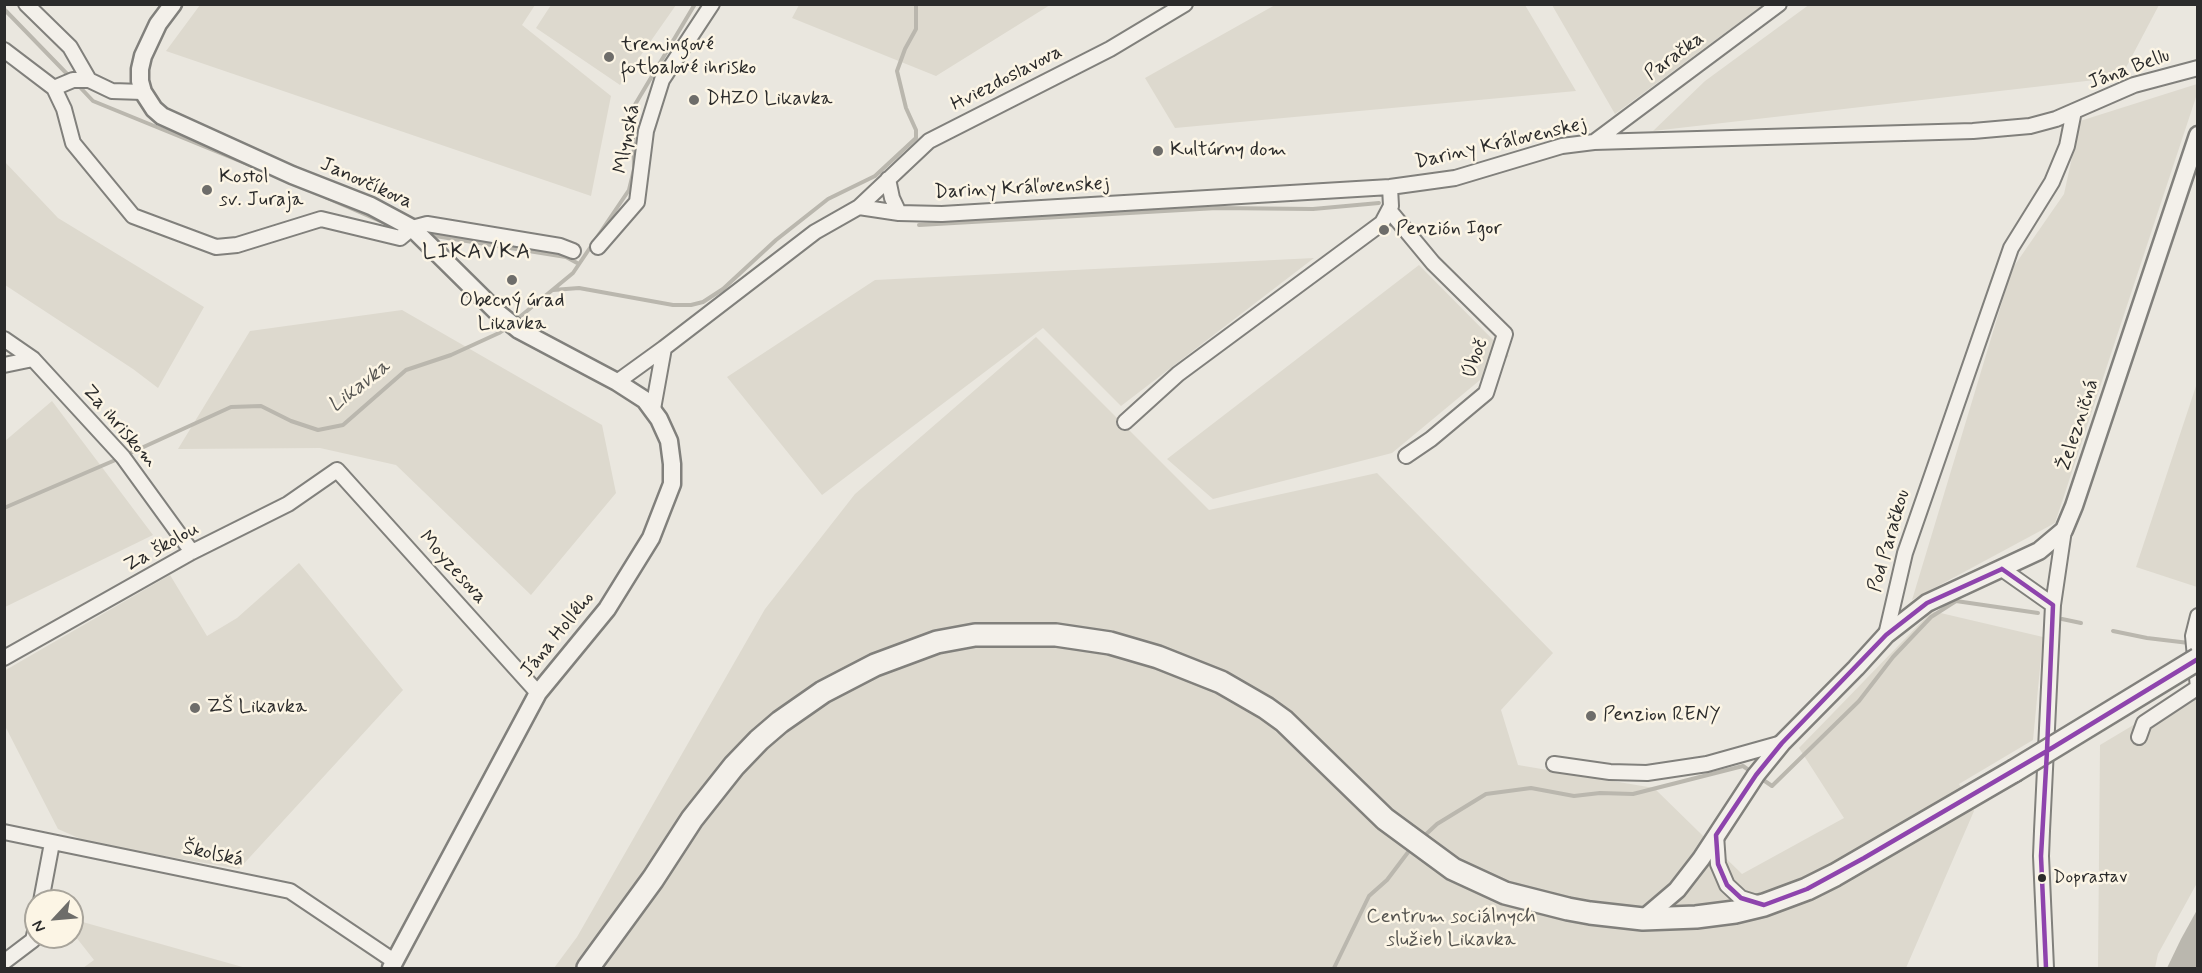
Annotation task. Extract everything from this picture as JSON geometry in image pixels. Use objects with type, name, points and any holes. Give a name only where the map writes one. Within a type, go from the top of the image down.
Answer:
[{"type":"main road","points":[[588,969],[640,898],[692,819],[729,771],[759,740],[803,706],[850,677],[910,651],[964,637],[1024,633],[1083,638],[1149,654],[1203,675],[1245,696],[1284,722],[1384,819],[1453,869],[1505,892],[1568,909],[1643,919],[1696,917],[1734,912],[1764,905],[1807,889],[2014,771],[2198,659]]},
{"type":"street","points":[[26,4],[70,46],[89,80]]},
{"type":"street","points":[[54,88],[73,80],[89,80],[112,91],[143,92],[140,81],[143,56],[158,24],[173,4]]},
{"type":"street","name":"Mlynská","points":[[597,247],[637,202],[646,132],[662,80],[712,4]]},
{"type":"street","name":"Hviezdoslavova","points":[[859,207],[929,141],[1110,49],[1185,4]]},
{"type":"street","name":"Paračka","points":[[1594,142],[1779,4]]},
{"type":"street","points":[[4,50],[54,88],[64,109],[73,144],[133,216],[216,247],[237,245],[321,219],[400,238],[412,228],[427,224],[560,246],[573,251]]},
{"type":"street","name":"Jána Bellu","points":[[2074,111],[2134,85],[2198,68]]},
{"type":"street","name":"Janovčíkova","points":[[143,92],[154,109],[162,116],[292,175],[371,206],[412,228],[500,315],[519,330],[617,382],[635,393],[653,409]]},
{"type":"street","name":"Dariny Kráľovenskej","points":[[859,207],[899,213],[942,214],[1390,187],[1455,178],[1562,146],[1594,142],[1973,131],[2030,126],[2074,111]]},
{"type":"street","name":"Pod Paračkou","points":[[1886,635],[1905,553],[2010,248],[2052,182],[2067,146],[2074,111]]},
{"type":"street","name":"Železničná","points":[[1886,635],[1927,603],[2038,551],[2064,530],[2198,135]]},
{"type":"street","points":[[888,179],[892,198],[899,213]]},
{"type":"street","points":[[1125,422],[1178,374],[1382,224],[1391,206],[1390,187]]},
{"type":"street","points":[[617,382],[815,232],[859,207]]},
{"type":"street","name":"Úboč","points":[[1389,210],[1433,263],[1505,334],[1486,393],[1431,439],[1406,456]]},
{"type":"street","name":"Za ihriskom","points":[[4,339],[33,359],[123,457],[192,552]]},
{"type":"street","points":[[653,409],[664,348]]},
{"type":"street","points":[[4,365],[33,359]]},
{"type":"street","name":"Jána Hollého","points":[[392,965],[538,693],[607,609],[651,538],[672,484],[672,464],[665,431],[653,409]]},
{"type":"street","name":"Za školou","points":[[4,658],[192,552],[288,504],[337,470]]},
{"type":"street","name":"Moyzesova","points":[[337,470],[538,693]]},
{"type":"street","points":[[2046,969],[2041,856],[2053,605],[2064,530]]},
{"type":"street","points":[[2002,569],[2053,605]]},
{"type":"street","points":[[2139,737],[2144,723],[2197,688],[2193,636],[2198,616]]},
{"type":"street","points":[[1643,919],[1677,890],[1701,859],[1756,775],[1782,743],[1886,635]]},
{"type":"street","points":[[1554,764],[1610,772],[1647,773],[1707,764],[1782,743]]},
{"type":"street","name":"Školská","points":[[4,832],[290,891],[392,965]]},
{"type":"street","points":[[1716,835],[1718,864],[1727,885],[1741,897],[1764,905]]},
{"type":"street","points":[[43,889],[52,843]]},
{"type":"street","points":[[4,962],[24,947]]},
{"type":"shaded area","points":[[799,4],[1050,5],[936,76],[792,18]]},
{"type":"shaded area","points":[[1810,4],[2159,5],[2121,77],[1653,131],[1705,81]]},
{"type":"shaded area","points":[[200,5],[535,5],[522,25],[611,96],[591,196],[166,51]]},
{"type":"shaded area","name":"treningové fotbalové ihrisko","points":[[551,5],[676,5],[620,85],[536,28]]},
{"type":"shaded area","points":[[1275,5],[1525,5],[1576,91],[1175,128],[1145,78]]},
{"type":"shaded area","points":[[1552,5],[1763,5],[1615,114]]},
{"type":"shaded area","points":[[2197,84],[2197,94],[2055,523],[1912,600],[2012,269],[2064,194],[2080,121]]},
{"type":"shaded area","points":[[5,162],[58,218],[204,307],[158,388],[133,369],[5,285]]},
{"type":"shaded area","points":[[1314,258],[1121,406],[1043,328],[822,495],[727,377],[875,280]]},
{"type":"shaded area","points":[[1419,265],[1509,356],[1392,453],[1213,499],[1167,459]]},
{"type":"shaded area","points":[[402,310],[602,425],[616,493],[531,595],[396,465],[320,448],[178,449],[250,331]]},
{"type":"shaded area","points":[[1036,337],[1209,510],[1377,473],[1553,653],[1501,710],[1518,765],[1654,788],[1742,874],[1844,818],[1799,748],[1932,611],[2043,637],[2033,740],[1959,784],[1974,811],[1906,968],[554,968],[577,937],[765,609],[855,494]]},
{"type":"shaded area","points":[[2197,383],[2197,587],[2136,567]]},
{"type":"shaded area","points":[[52,401],[153,535],[5,607],[5,441]]},
{"type":"shaded area","name":"ZŠ Likavka","points":[[299,563],[403,690],[239,869],[90,843],[58,829],[5,726],[4,671],[170,575],[207,636],[237,618]]},
{"type":"shaded area","points":[[2197,687],[2197,883],[2158,954],[2155,968],[2098,968],[2100,745]]},
{"type":"shaded area","points":[[2197,910],[2197,968],[2167,968],[2181,939]]},
{"type":"shaded area","points":[[84,922],[246,968],[83,968],[94,960],[84,947]]},
{"type":"waterway","name":"Likavka","points":[[516,320],[573,273],[629,190],[634,169],[633,108],[695,4]]},
{"type":"waterway","points":[[553,290],[579,288],[673,305],[703,302],[723,289],[776,240],[828,199],[875,176],[916,138],[916,130],[906,108],[897,71],[916,29],[916,4]]},
{"type":"waterway","points":[[4,9],[71,78]]},
{"type":"waterway","points":[[76,83],[93,101],[252,166]]},
{"type":"waterway","points":[[325,197],[387,224]]},
{"type":"waterway","points":[[919,225],[1217,208],[1313,209],[1379,203]]},
{"type":"waterway","points":[[429,235],[566,257],[579,264]]},
{"type":"waterway","name":"Likavka","points":[[126,455],[231,407],[261,406],[291,421],[318,430],[343,425],[406,370],[451,355],[508,327]]},
{"type":"waterway","name":"Likavka","points":[[4,508],[120,458]]},
{"type":"waterway","points":[[1759,777],[1772,786],[1859,701],[1893,657],[1931,617],[1956,601],[2038,613]]},
{"type":"waterway","points":[[2062,619],[2081,623]]},
{"type":"waterway","points":[[2113,631],[2189,643]]},
{"type":"waterway","points":[[1422,838],[1437,824],[1486,794],[1531,788],[1574,796],[1600,793],[1633,794],[1743,766],[1753,773]]},
{"type":"waterway","points":[[1334,968],[1369,896],[1387,880],[1412,847]]},
{"type":"transit line","points":[[2002,569],[2053,605],[2047,751],[1807,889],[1764,905],[1741,898],[1727,885],[1718,864],[1716,835],[1756,775],[1782,743],[1886,635],[1927,603],[2002,569]]},
{"type":"transit line","points":[[2047,751],[2198,659]]},
{"type":"transit line","points":[[2046,968],[2041,856],[2047,751]]},
{"type":"place","name":"treningové fotbalové ihrisko","points":[[609,57]]},
{"type":"place","name":"DHZO Likavka","points":[[694,100]]},
{"type":"place","name":"Kultúrny dom","points":[[1158,151]]},
{"type":"place","name":"Kostol sv. Juraja","points":[[207,190]]},
{"type":"place","name":"Penzión Igor","points":[[1384,230]]},
{"type":"place","name":"Obecný úrad Likavka","points":[[512,280]]},
{"type":"place","name":"ZŠ Likavka","points":[[195,708]]},
{"type":"place","name":"Penzion RENY","points":[[1591,716]]},
{"type":"place","name":"Doprastav","points":[[2042,878]]},
{"type":"district","name":"LIKAVKA","points":[[477,253]]},
{"type":"park label","name":"Centrum sociálnych služieb Likavka","points":[[1451,930]]}]
